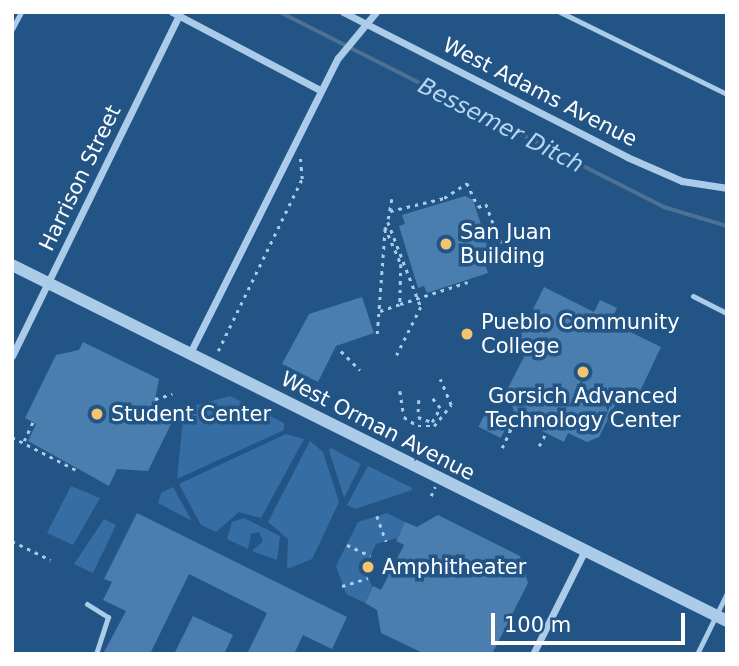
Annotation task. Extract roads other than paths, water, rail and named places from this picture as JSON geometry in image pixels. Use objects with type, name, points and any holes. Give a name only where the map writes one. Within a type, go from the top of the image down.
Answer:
[{"type":"street","name":"West Adams Avenue","points":[[343,12],[627,157],[682,181],[727,188]]},
{"type":"street","points":[[190,353],[320,90],[354,35],[376,12]]},
{"type":"street","points":[[176,14],[320,90]]},
{"type":"street","name":"Harrison Street","points":[[12,356],[176,14]]},
{"type":"street","name":"West Orman Avenue","points":[[12,265],[721,618]]},
{"type":"street","points":[[533,654],[585,550]]},
{"type":"lane","points":[[12,29],[21,12]]},
{"type":"lane","points":[[560,12],[727,94]]},
{"type":"lane","points":[[693,296],[727,313]]},
{"type":"lane","points":[[697,654],[721,618],[727,593]]},
{"type":"lane","points":[[87,604],[108,617],[96,654]]},
{"type":"waterway","name":"Bessemer Ditch","points":[[280,12],[664,207],[727,226]]},
{"type":"place","name":"San Juan Building","points":[[446,244]]},
{"type":"place","name":"Pueblo Community College","points":[[467,334]]},
{"type":"place","name":"Gorsich Advanced Technology Center","points":[[583,372]]},
{"type":"place","name":"Student Center","points":[[97,414]]},
{"type":"place","name":"Amphitheater","points":[[368,567]]}]
